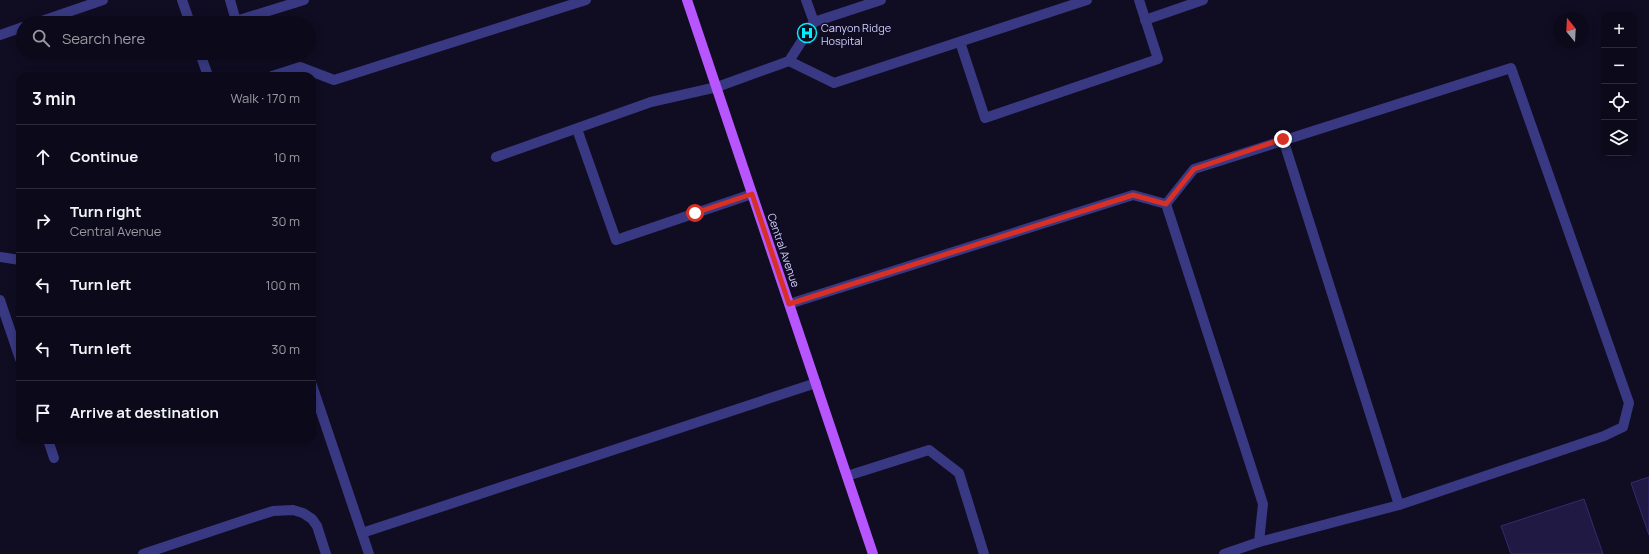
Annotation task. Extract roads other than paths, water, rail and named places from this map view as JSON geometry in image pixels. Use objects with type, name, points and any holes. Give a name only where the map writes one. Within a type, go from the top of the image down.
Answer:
[{"type":"main road","name":"Central Avenue","points":[[687,0],[873,554]]},
{"type":"lane","points":[[56,16],[103,0]]},
{"type":"lane","points":[[182,0],[188,16]]},
{"type":"lane","points":[[230,0],[235,16]]},
{"type":"lane","points":[[252,16],[304,0]]},
{"type":"lane","points":[[316,73],[334,80],[586,0]]},
{"type":"lane","points":[[806,0],[814,22]]},
{"type":"lane","points":[[496,157],[651,102],[717,87],[788,61],[814,22],[881,0]]},
{"type":"lane","points":[[788,61],[834,83],[1087,0]]},
{"type":"lane","points":[[960,42],[985,118],[1158,59],[1139,0]]},
{"type":"lane","points":[[1145,20],[1203,0]]},
{"type":"lane","points":[[0,35],[16,29]]},
{"type":"lane","points":[[202,60],[207,72]]},
{"type":"lane","points":[[284,72],[300,67],[313,72]]},
{"type":"lane","points":[[1166,204],[1194,169],[1283,139],[1511,68],[1629,403],[1623,427],[1604,436],[1399,505],[1259,542],[1224,554]]},
{"type":"lane","points":[[577,129],[616,240],[752,194]]},
{"type":"lane","points":[[1283,139],[1399,505]]},
{"type":"lane","points":[[789,304],[1133,195],[1166,204]]},
{"type":"lane","points":[[1166,204],[1263,504],[1259,542]]},
{"type":"lane","points":[[0,256],[16,259]]},
{"type":"lane","points":[[0,300],[16,347]]},
{"type":"lane","points":[[362,533],[816,383]]},
{"type":"lane","points":[[316,397],[369,554]]},
{"type":"lane","points":[[49,444],[54,458]]},
{"type":"lane","points":[[847,476],[929,450],[959,473],[984,554]]},
{"type":"lane","points":[[143,554],[273,511],[293,510],[303,513],[314,522],[326,554]]},
{"type":"place","name":"Canyon Ridge Hospital","points":[[807,33]]}]
